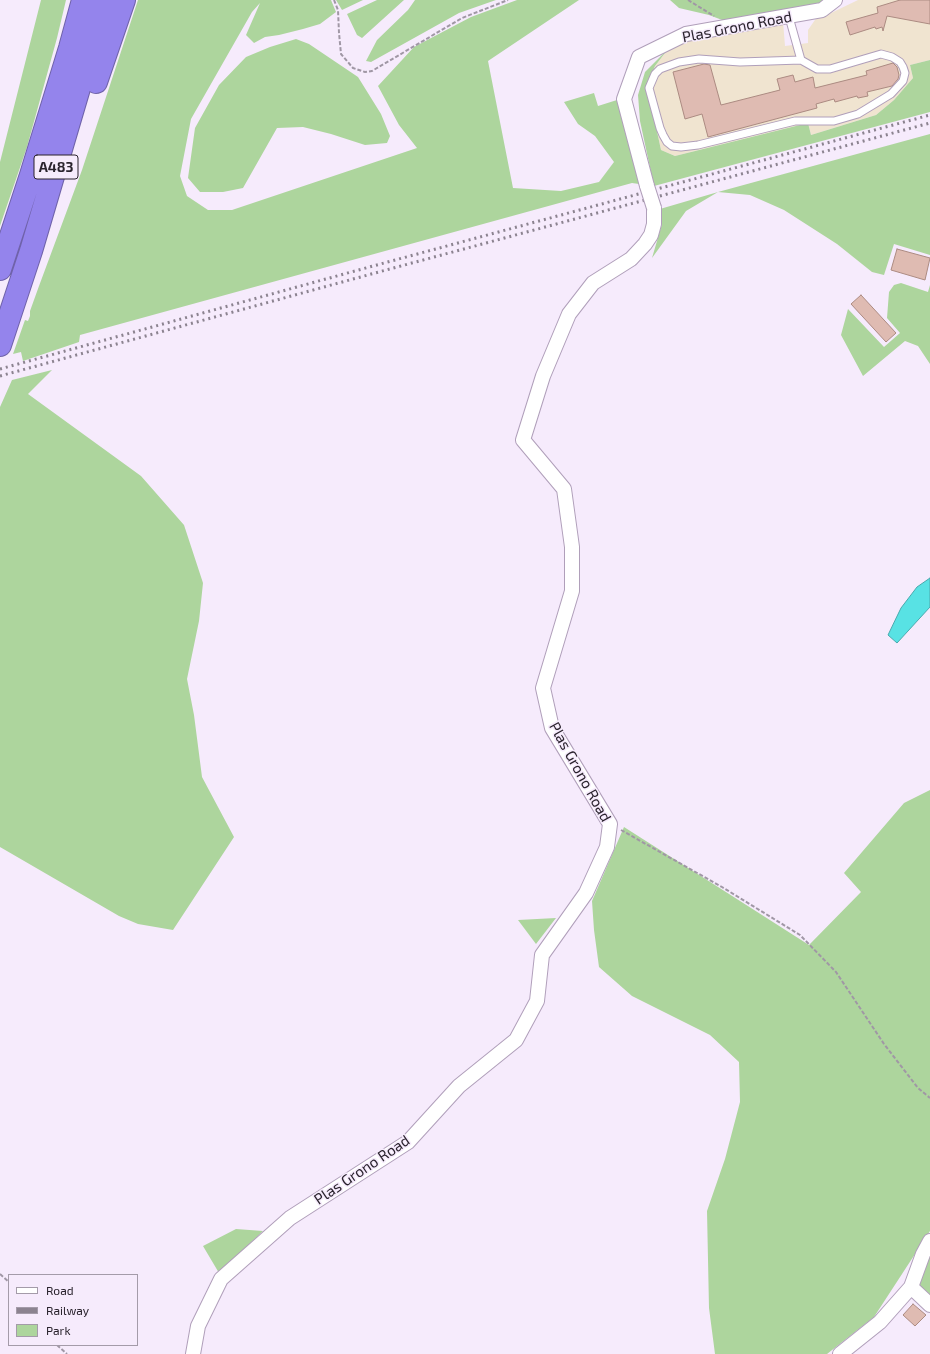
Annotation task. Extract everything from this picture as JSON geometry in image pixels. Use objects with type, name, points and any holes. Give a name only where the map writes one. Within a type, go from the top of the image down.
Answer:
[{"type":"highway","points":[[70,48],[79,0]]},
{"type":"highway","name":"A483","points":[[0,269],[31,175],[70,48],[83,0]]},
{"type":"highway","name":"A483","points":[[2,339],[31,251],[105,0]]},
{"type":"highway","points":[[31,251],[74,146],[124,0]]},
{"type":"street","name":"Plas Grono Road","points":[[193,1354],[198,1326],[221,1279],[290,1218],[408,1142],[459,1086],[516,1040],[537,1001],[542,955],[586,893],[607,847],[610,824],[552,728],[543,688],[572,591],[572,547],[564,489],[523,440],[542,376],[569,314],[593,284],[631,259],[651,235],[654,224],[654,208],[624,99],[639,57],[686,34],[822,10],[835,0]]},
{"type":"street","points":[[840,1354],[880,1322],[911,1287],[923,1254],[930,1242]]},
{"type":"street","points":[[911,1287],[930,1305]]},
{"type":"lane","points":[[789,17],[801,60],[818,69],[830,69],[882,54],[892,57],[900,62],[905,74],[903,81],[892,94],[858,114],[834,121],[795,121],[698,145],[681,147],[672,146],[667,142],[660,128],[649,88],[655,74],[660,69],[667,65],[699,59],[740,62],[801,60]]},
{"type":"path","points":[[334,0],[338,10],[341,54],[354,68],[365,72],[372,71],[462,18],[508,0]]},
{"type":"path","points":[[688,0],[730,26]]},
{"type":"path","points":[[610,824],[722,888],[800,935],[836,972],[884,1044],[918,1088],[930,1098]]},
{"type":"path","points":[[0,1274],[8,1281]]},
{"type":"path","points":[[58,1346],[67,1354]]},
{"type":"shaded area","points":[[858,0],[930,0],[930,60],[910,65],[913,78],[894,100],[876,115],[811,135],[808,123],[675,156],[661,150],[647,85],[655,66],[668,49],[690,37],[783,21],[785,46],[808,43],[808,30],[817,17],[829,14]]},
{"type":"green space","points":[[41,0],[66,0],[27,147],[0,226],[0,162]]},
{"type":"green space","points":[[138,0],[331,0],[336,12],[320,24],[279,35],[265,37],[254,43],[246,35],[260,3],[252,12],[191,119],[180,176],[187,196],[208,210],[232,210],[417,148],[399,125],[378,86],[414,47],[471,17],[517,0],[579,0],[488,61],[513,188],[561,191],[599,182],[614,162],[595,136],[578,124],[564,102],[594,93],[598,106],[617,100],[639,184],[632,183],[80,335],[79,342],[23,361],[21,352],[13,354],[25,320],[28,321],[30,316],[30,311],[82,170]]},
{"type":"green space","points":[[336,0],[363,0],[342,10]]},
{"type":"green space","points":[[377,0],[404,0],[362,38],[357,35],[347,14]]},
{"type":"green space","points":[[415,0],[496,0],[459,13],[371,62],[366,61],[377,40],[408,10]]},
{"type":"green space","points":[[670,0],[827,0],[820,6],[730,23],[709,15],[679,8]]},
{"type":"green space","points":[[296,39],[309,44],[358,77],[381,114],[390,136],[387,143],[365,145],[303,127],[277,128],[243,188],[223,192],[200,192],[188,178],[195,128],[219,85],[246,57],[270,47]]},
{"type":"green space","points":[[668,49],[655,66],[647,85],[661,150],[675,156],[808,123],[811,135],[876,115],[894,100],[913,78],[910,65],[930,60],[930,112],[654,186],[640,121],[638,95],[645,72]]},
{"type":"green space","points":[[930,134],[930,255],[894,244],[884,275],[872,272],[837,244],[784,210],[750,195],[718,192]]},
{"type":"green space","points":[[718,192],[686,211],[652,258],[662,224],[660,209]]},
{"type":"green space","points":[[901,283],[928,292],[930,285],[930,364],[918,346],[905,341],[863,376],[841,335],[848,309],[884,347],[900,333],[887,318],[889,292],[894,285]]},
{"type":"green space","points":[[52,370],[28,394],[141,476],[184,525],[203,583],[199,621],[187,679],[194,715],[202,777],[234,837],[173,930],[138,924],[119,916],[0,847],[0,407],[12,380]]},
{"type":"green space","points":[[930,790],[930,1231],[874,1317],[827,1354],[715,1354],[709,1308],[707,1211],[725,1159],[740,1102],[739,1062],[710,1035],[632,996],[599,967],[592,901],[624,827],[809,945],[861,892],[844,873],[904,803]]},
{"type":"green space","points":[[556,918],[536,944],[518,920]]},
{"type":"green space","points":[[236,1229],[263,1231],[219,1273],[203,1246]]},
{"type":"green space","points":[[930,1250],[930,1295],[919,1285],[926,1255]]},
{"type":"water","points":[[930,578],[930,607],[897,643],[888,635],[901,608],[917,587]]},
{"type":"building","points":[[900,0],[930,0],[930,24],[887,16],[883,31],[882,27],[876,29],[875,27],[850,35],[846,22],[878,13],[877,7]]},
{"type":"building","points":[[893,63],[897,67],[899,75],[898,79],[892,86],[867,92],[868,96],[858,98],[857,96],[835,102],[834,99],[816,104],[817,108],[708,137],[702,114],[685,119],[673,72],[704,64],[710,65],[721,105],[780,90],[777,79],[793,75],[795,82],[813,77],[815,88],[867,75],[866,71]]},
{"type":"building","points":[[897,249],[930,258],[925,280],[891,270]]},
{"type":"building","points":[[861,295],[896,333],[886,342],[851,304]]},
{"type":"building","points":[[913,1304],[926,1315],[915,1326],[903,1315]]},
{"type":"railway","points":[[0,369],[930,115]]},
{"type":"railway","points":[[0,376],[930,123]]}]
